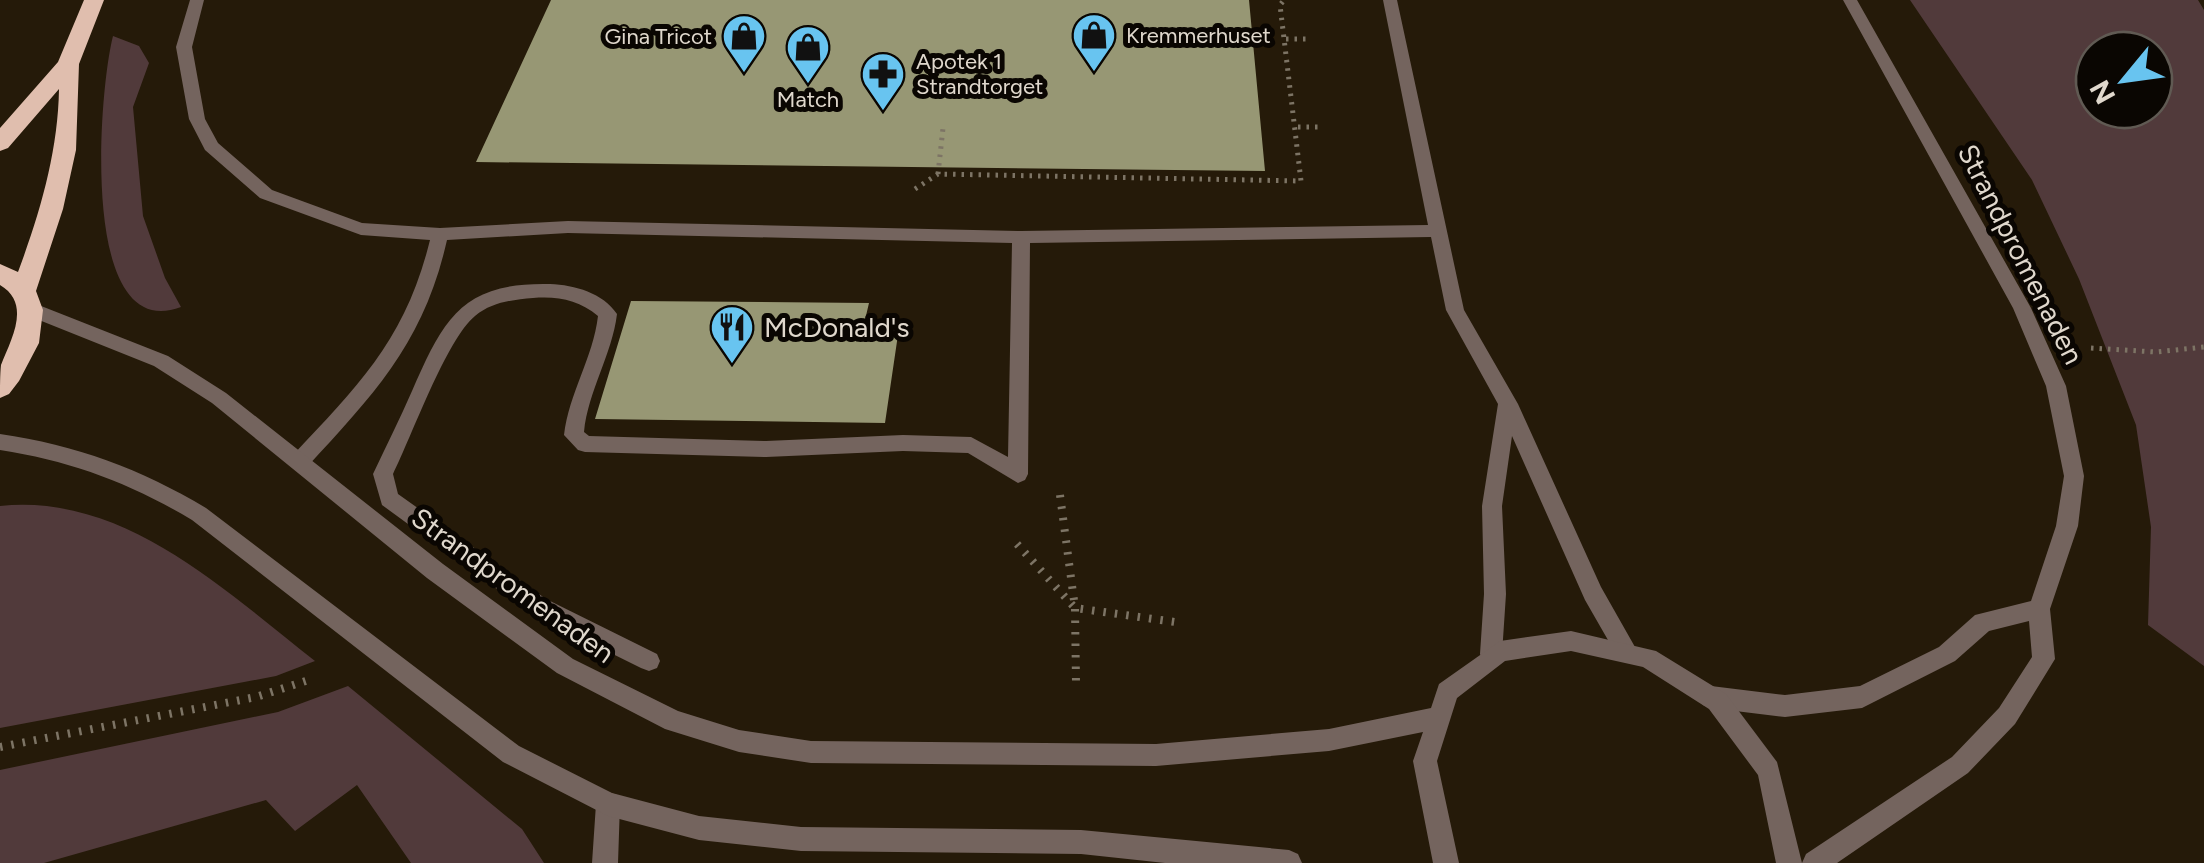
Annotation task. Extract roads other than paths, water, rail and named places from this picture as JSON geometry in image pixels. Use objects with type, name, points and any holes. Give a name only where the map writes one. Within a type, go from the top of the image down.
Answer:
[{"type":"highway","points":[[0,143],[68,64],[94,0]]},
{"type":"highway","points":[[0,387],[21,356],[30,331],[27,300],[48,227],[72,92],[68,64]]},
{"type":"highway","points":[[0,273],[27,300]]},
{"type":"street","points":[[197,0],[184,46],[197,119],[210,146],[266,194],[361,229],[440,234],[568,227],[1021,238],[1436,232]]},
{"type":"street","points":[[1390,0],[1436,232],[1456,310],[1508,404],[1593,593],[1624,648]]},
{"type":"street","name":"Strandpromenaden","points":[[1815,863],[1960,765],[2007,716],[2044,659],[2039,609],[2068,526],[2074,476],[2056,386],[2022,308],[1850,0]]},
{"type":"street","points":[[300,461],[392,362],[430,286],[440,234]]},
{"type":"street","points":[[649,661],[538,606],[389,498],[382,474],[450,326],[478,303],[513,292],[579,294],[597,302],[608,314],[607,333],[574,415],[574,435],[586,444],[766,449],[971,445],[1018,474],[1021,238]]},
{"type":"street","name":"Strandpromenaden","points":[[27,300],[161,361],[219,398],[435,571],[565,666],[673,722],[739,741],[811,752],[1156,756],[1329,740],[1432,718]]},
{"type":"street","points":[[1491,654],[1495,594],[1492,506],[1508,404]]},
{"type":"street","points":[[0,442],[63,450],[154,487],[214,526],[511,754],[608,804],[699,828],[801,838],[1081,842],[1289,863]]},
{"type":"street","points":[[1712,698],[1785,706],[1862,697],[1947,654],[1982,622],[2039,609]]},
{"type":"street","points":[[1446,863],[1427,815],[1423,764],[1432,718],[1457,681],[1491,654],[1534,640],[1578,638],[1624,648],[1670,667],[1712,698],[1747,736],[1774,780],[1789,830],[1789,863]]},
{"type":"street","points":[[605,863],[608,804]]},
{"type":"place","name":"Kremmerhuset","points":[[1094,73]]},
{"type":"place","name":"Gina Tricot","points":[[744,74]]},
{"type":"place","name":"Match","points":[[808,85]]},
{"type":"place","name":"Apotek 1 Strandtorget","points":[[883,112]]},
{"type":"place","name":"McDonald's","points":[[732,365]]}]
